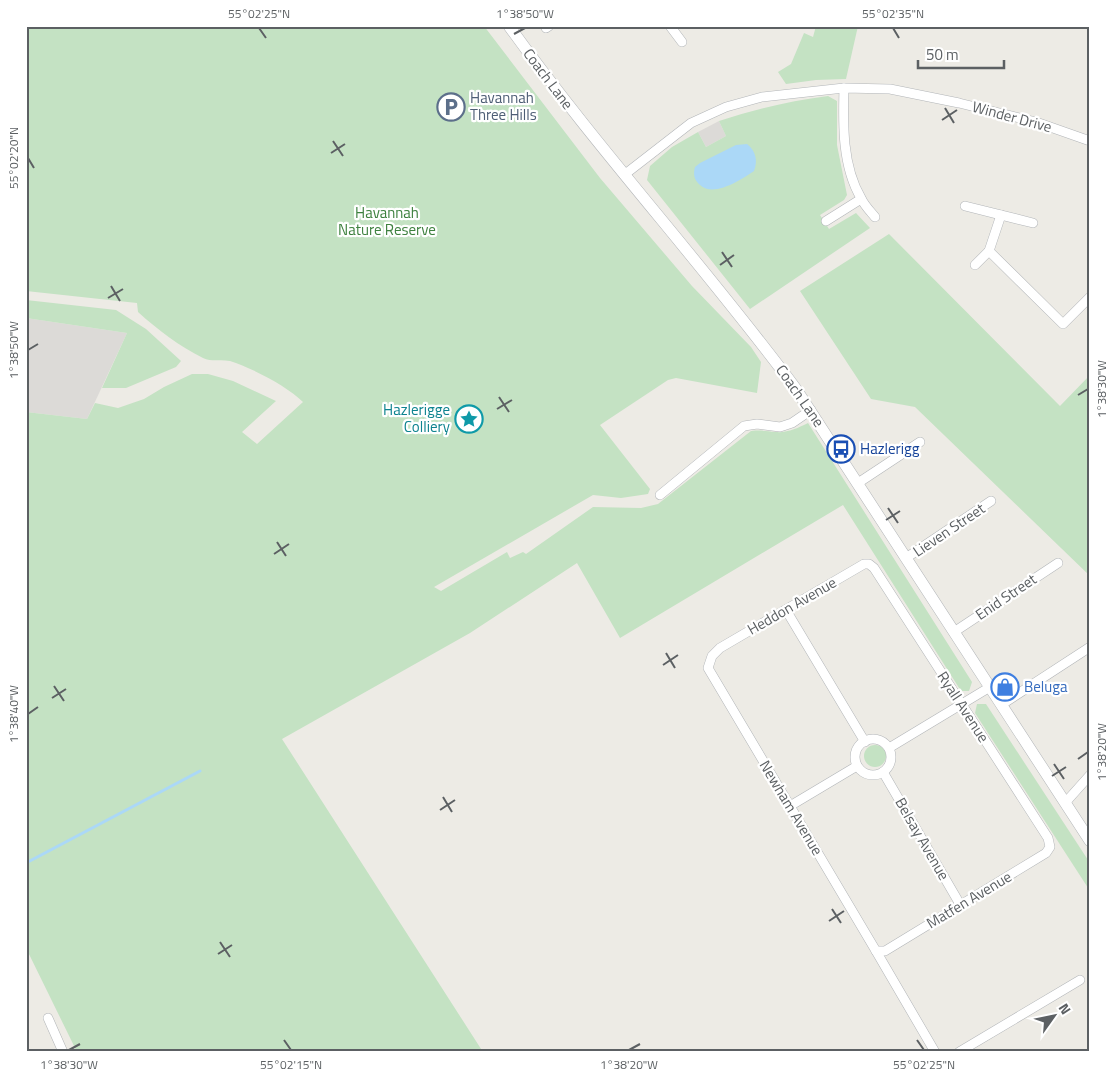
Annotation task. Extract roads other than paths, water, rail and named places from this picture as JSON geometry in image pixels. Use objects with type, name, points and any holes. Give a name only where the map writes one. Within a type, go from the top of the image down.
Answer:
[{"type":"street","name":"Coach Lane","points":[[508,26],[546,79],[770,353],[811,410],[1090,841]]},
{"type":"street","points":[[670,26],[682,42]]},
{"type":"street","name":"Winder Drive","points":[[624,175],[691,123],[726,107],[762,97],[844,88],[890,89],[959,103],[1036,122],[1090,141]]},
{"type":"street","points":[[844,88],[845,138],[848,164],[853,182],[861,199],[875,217]]},
{"type":"street","points":[[826,221],[861,199]]},
{"type":"street","points":[[966,206],[1033,222]]},
{"type":"street","points":[[975,264],[988,251],[1001,215]]},
{"type":"street","points":[[988,251],[1063,324],[1090,296]]},
{"type":"street","points":[[660,495],[744,426],[757,424],[780,427],[792,423],[811,410]]},
{"type":"street","points":[[858,484],[920,442]]},
{"type":"street","name":"Lieven Street","points":[[906,558],[991,501]]},
{"type":"street","name":"Enid Street","points":[[954,632],[1058,563]]},
{"type":"street","name":"Heddon Avenue","points":[[712,656],[720,648],[864,564],[869,564],[874,568]]},
{"type":"street","name":"Ryall Avenue","points":[[874,568],[1048,838],[1050,847]]},
{"type":"street","points":[[786,610],[864,742]]},
{"type":"street","points":[[1001,705],[1090,647]]},
{"type":"street","name":"Newham Avenue","points":[[712,656],[708,668],[790,806],[880,951],[935,1052]]},
{"type":"street","points":[[889,748],[990,688]]},
{"type":"street","points":[[871,739],[881,741],[889,748],[891,755],[890,765],[883,772],[877,775],[865,774],[857,766],[855,755],[858,747],[864,742],[871,739]]},
{"type":"street","points":[[790,806],[857,766]]},
{"type":"street","name":"Belsay Avenue","points":[[883,772],[961,906]]},
{"type":"street","points":[[1065,803],[1090,775]]},
{"type":"street","name":"Matfen Avenue","points":[[880,951],[961,906],[1046,854],[1050,847]]},
{"type":"street","points":[[959,1052],[1080,980]]},
{"type":"street","points":[[48,1018],[63,1052]]},
{"type":"water","points":[[747,144],[755,156],[756,164],[754,171],[728,186],[720,188],[706,188],[696,181],[694,170],[700,163],[736,145]]},
{"type":"waterway","points":[[26,863],[200,771]]},
{"type":"place","name":"Havannah Three Hills","points":[[451,107]]},
{"type":"place","name":"Hazlerigge Colliery","points":[[469,419]]},
{"type":"place","name":"Hazlerigg","points":[[841,449]]},
{"type":"place","name":"Beluga","points":[[1005,687]]},
{"type":"park label","name":"Havannah Nature Reserve","points":[[387,222]]}]
